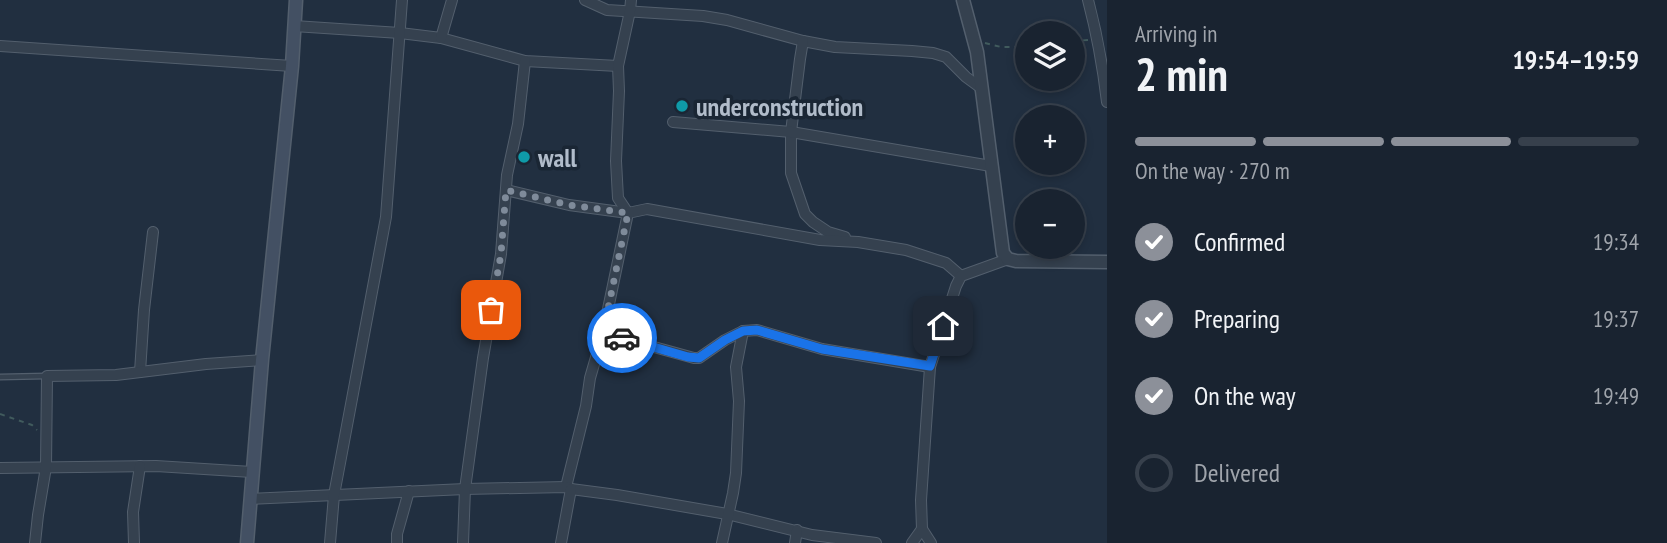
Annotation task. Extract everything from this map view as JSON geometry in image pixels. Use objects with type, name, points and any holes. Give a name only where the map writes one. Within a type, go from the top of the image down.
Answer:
[{"type":"main road","points":[[247,543],[261,360],[292,66],[296,0]]},
{"type":"street","points":[[330,543],[334,495],[386,217],[402,0]]},
{"type":"street","points":[[441,38],[452,0]]},
{"type":"street","points":[[585,0],[607,9],[631,6],[715,18],[835,47],[912,51],[946,57],[981,88]]},
{"type":"street","points":[[963,0],[977,52],[1001,247],[1008,259]]},
{"type":"street","points":[[1088,0],[1098,40],[1107,97]]},
{"type":"street","points":[[628,213],[616,192],[618,66],[631,6]]},
{"type":"street","points":[[294,26],[441,38],[524,61],[618,66]]},
{"type":"street","points":[[803,41],[791,132],[790,173],[805,214],[828,232],[858,242]]},
{"type":"street","points":[[0,46],[292,66]]},
{"type":"street","points":[[463,543],[465,488],[501,254],[506,190],[518,124],[524,61]]},
{"type":"street","points":[[673,122],[791,132],[991,166]]},
{"type":"street","points":[[506,190],[569,205],[628,213],[647,209],[820,240],[858,242],[906,250],[946,262],[961,276]]},
{"type":"street","points":[[561,543],[590,378],[603,333],[628,213]]},
{"type":"street","points":[[140,372],[153,232]]},
{"type":"street","points":[[931,543],[922,529],[921,500],[930,366],[961,276],[1008,259],[1024,262],[1107,262]]},
{"type":"street","points":[[603,333],[699,358],[743,331],[757,330],[822,349],[930,366]]},
{"type":"street","points":[[722,543],[736,473],[739,401],[736,367],[743,331]]},
{"type":"street","points":[[36,543],[46,467],[47,376],[116,375],[261,360]]},
{"type":"street","points":[[134,543],[133,512],[140,466]]},
{"type":"street","points":[[0,468],[140,466],[253,472]]},
{"type":"street","points":[[250,499],[465,488],[569,488],[727,514],[812,535],[876,543]]},
{"type":"street","points":[[397,543],[409,491]]},
{"type":"street","points":[[912,543],[922,529]]},
{"type":"street","points":[[794,543],[797,530]]},
{"type":"lane","points":[[0,377],[47,376]]},
{"type":"path","points":[[1085,41],[1098,40]]},
{"type":"path","points":[[974,42],[1015,47]]},
{"type":"path","points":[[0,414],[32,425],[47,440]]},
{"type":"way so far","points":[[491,310],[501,254],[506,190],[569,205],[628,213],[603,333],[622,338]]},
{"type":"place","name":"underconstruction","points":[[682,106]]},
{"type":"place","name":"wall","points":[[524,157]]},
{"type":"route","points":[[622,338],[699,358],[743,331],[757,330],[822,349],[930,366],[943,326]]}]
